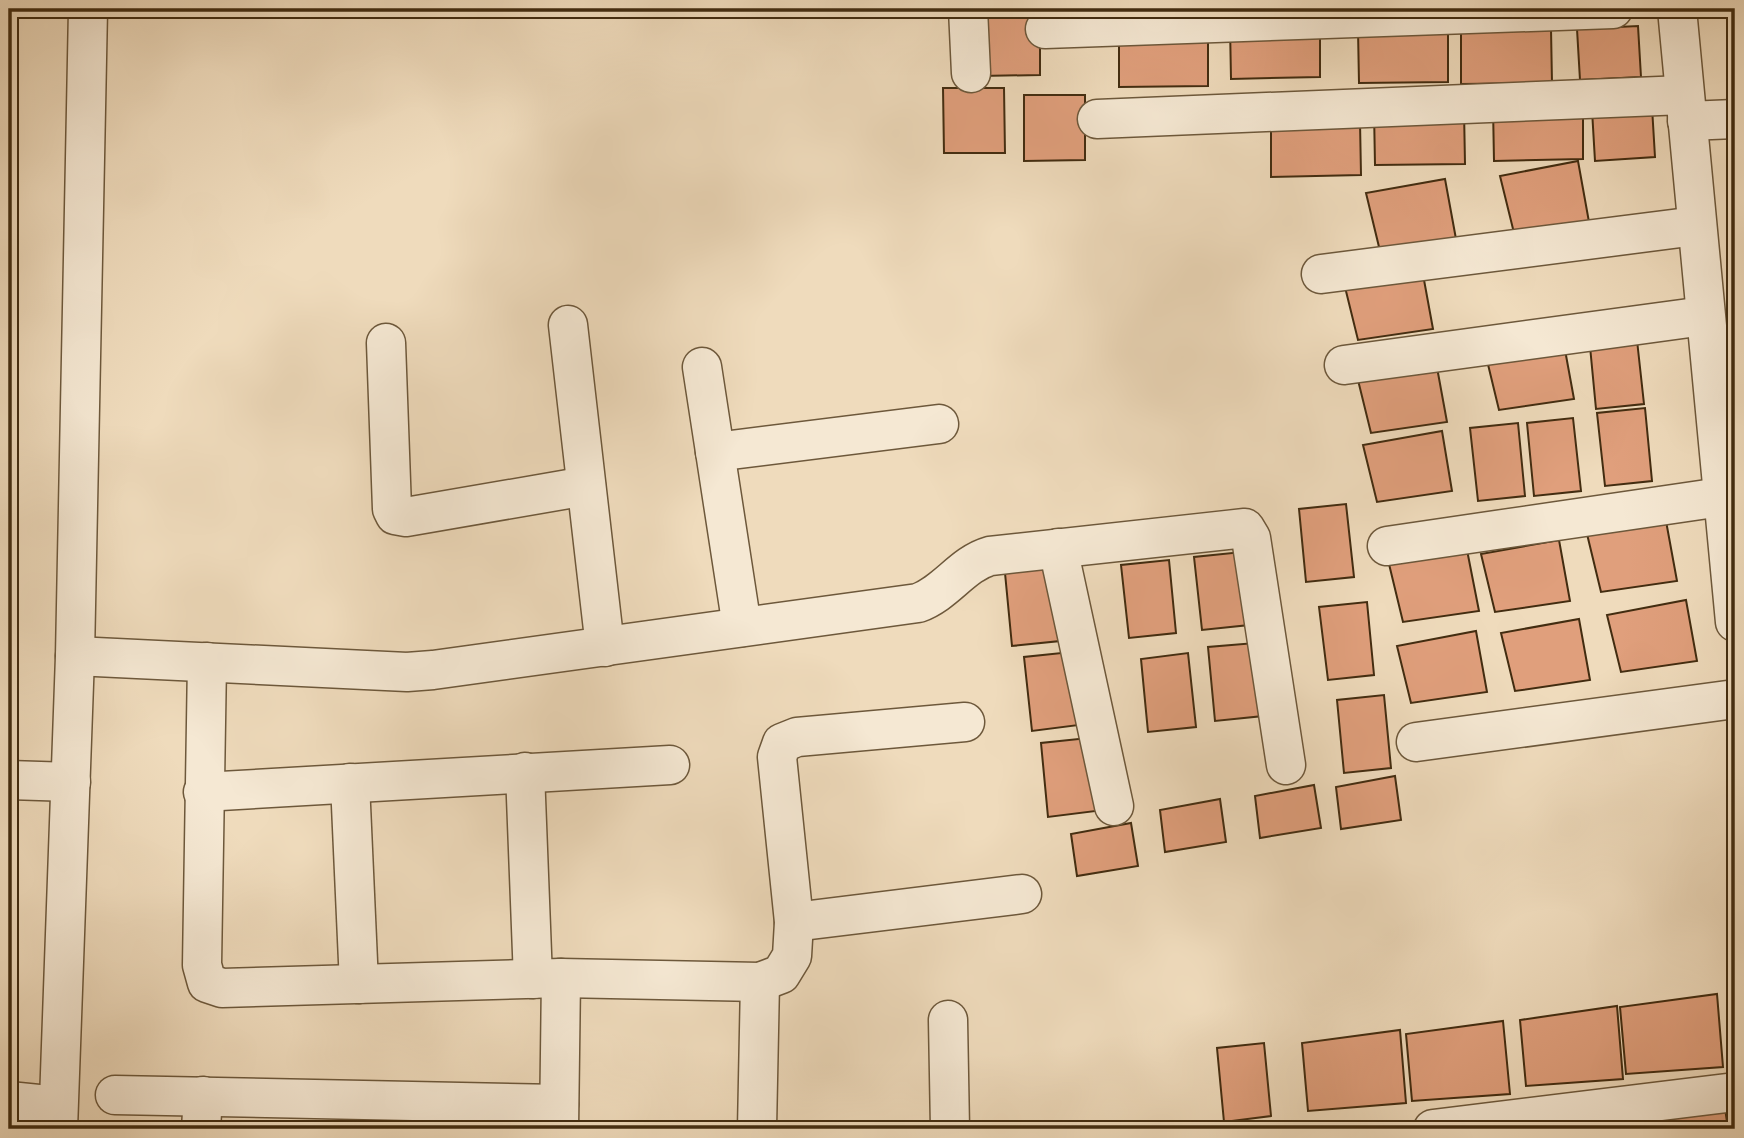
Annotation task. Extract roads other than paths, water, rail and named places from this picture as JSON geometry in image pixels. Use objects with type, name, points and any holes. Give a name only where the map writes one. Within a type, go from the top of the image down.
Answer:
[{"type":"street","points":[[9,1101],[58,1118],[75,656],[88,9]]},
{"type":"street","points":[[968,9],[971,73]]},
{"type":"street","points":[[1045,29],[1613,9]]},
{"type":"street","points":[[1678,9],[1704,316],[1723,386],[1721,497],[1735,622]]},
{"type":"street","points":[[1097,119],[1685,108],[1735,119]]},
{"type":"street","points":[[1321,274],[1696,226]]},
{"type":"street","points":[[1344,365],[1704,316]]},
{"type":"street","points":[[568,325],[605,647]]},
{"type":"street","points":[[386,343],[392,509],[395,515],[406,517],[586,486]]},
{"type":"street","points":[[702,367],[742,627]]},
{"type":"street","points":[[715,452],[939,424]]},
{"type":"street","points":[[1387,546],[1721,497]]},
{"type":"street","points":[[75,656],[407,672],[918,603],[929,599],[976,560],[1058,548],[1245,528],[1251,538],[1286,765]]},
{"type":"street","points":[[1058,548],[1114,806]]},
{"type":"street","points":[[207,662],[202,965],[207,983],[222,988],[547,978],[760,982],[781,974],[792,956],[794,922],[777,757],[782,743],[797,737],[965,722]]},
{"type":"street","points":[[1416,742],[1735,699]]},
{"type":"street","points":[[203,792],[670,765]]},
{"type":"street","points":[[115,1095],[202,1113],[559,1117],[525,772]]},
{"type":"street","points":[[9,780],[71,782]]},
{"type":"street","points":[[350,783],[359,984]]},
{"type":"street","points":[[794,922],[1023,894]]},
{"type":"street","points":[[757,1129],[760,982]]},
{"type":"street","points":[[948,1020],[950,1129]]},
{"type":"street","points":[[1433,1129],[1735,1092]]}]
